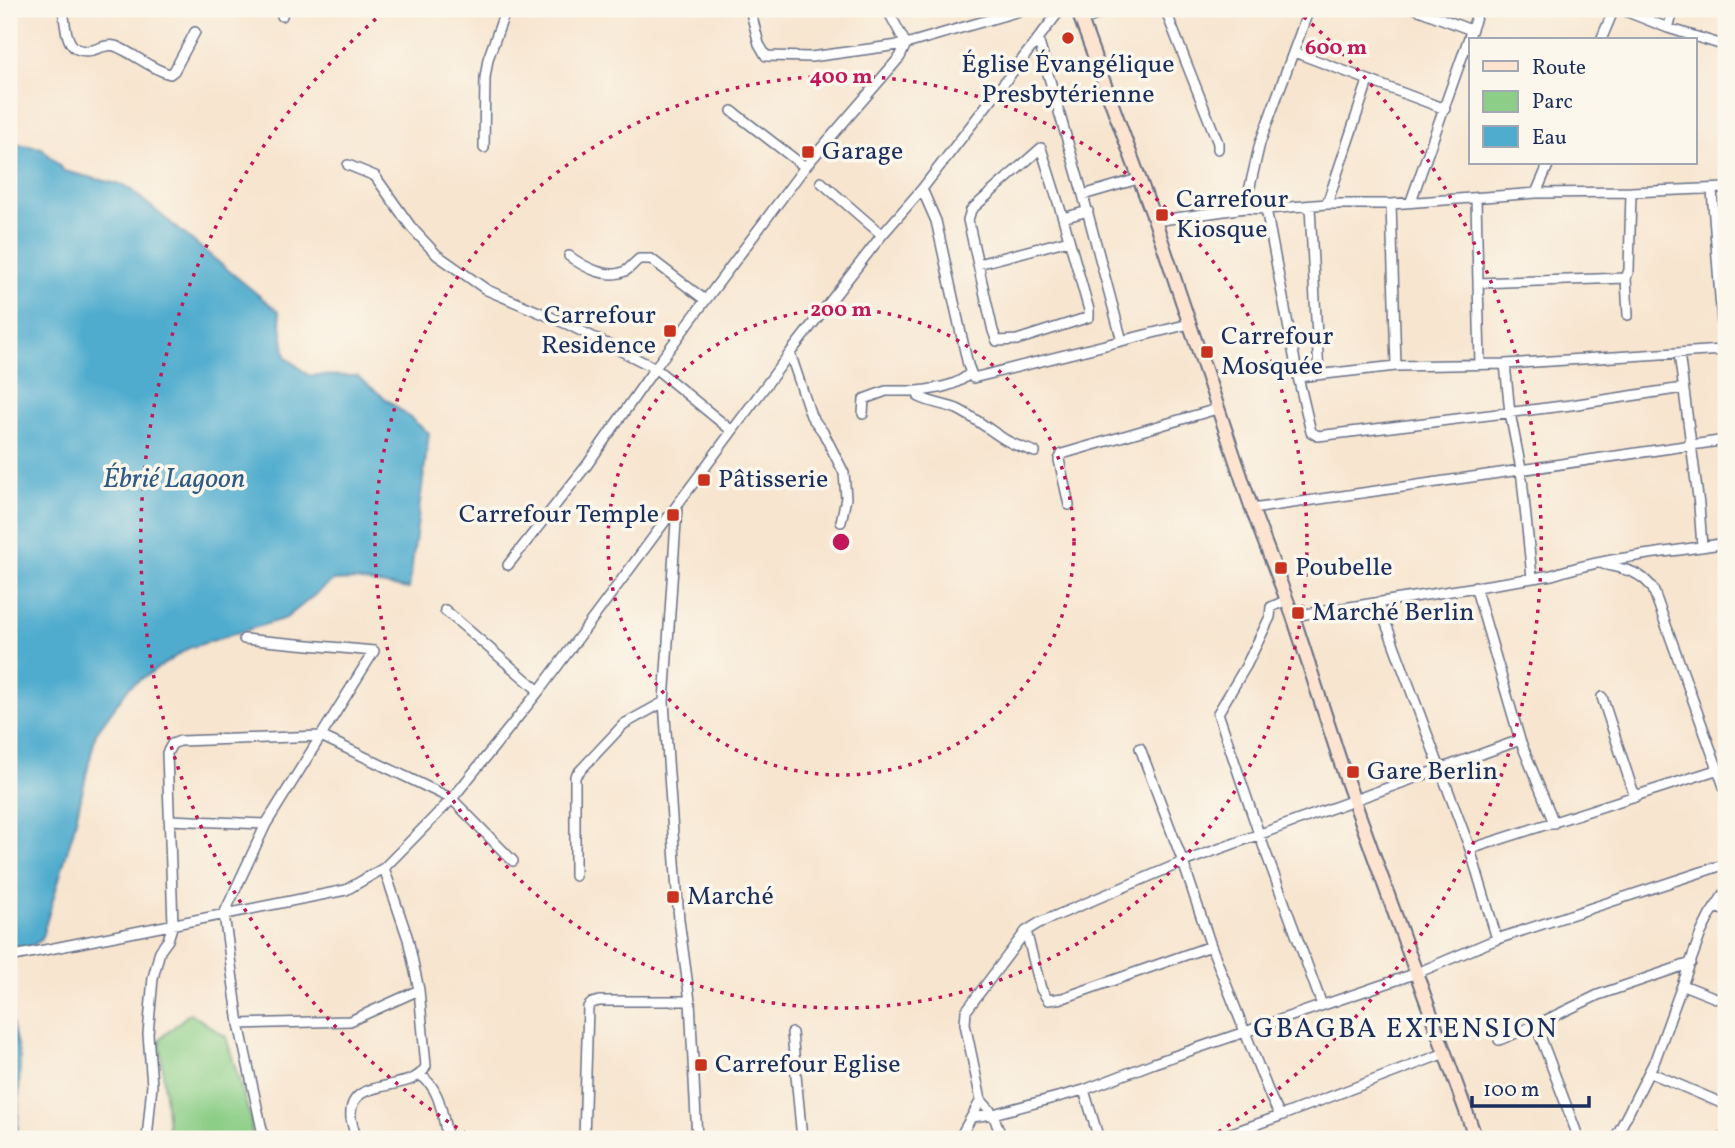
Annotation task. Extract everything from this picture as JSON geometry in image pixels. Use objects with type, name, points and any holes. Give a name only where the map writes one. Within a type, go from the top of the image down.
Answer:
[{"type":"street","points":[[63,9],[69,44],[74,48],[91,50],[114,46],[170,74],[195,32]]},
{"type":"street","points":[[484,148],[485,78],[488,59],[506,9]]},
{"type":"street","points":[[750,9],[759,44],[766,56],[811,57],[906,44],[1026,9]]},
{"type":"street","points":[[887,9],[906,44]]},
{"type":"street","points":[[9,957],[346,890],[384,868],[452,799],[539,691],[790,353],[882,235],[922,189],[1061,9]]},
{"type":"street","points":[[1165,9],[1218,143],[1218,149]]},
{"type":"street","points":[[1245,208],[1260,143],[1309,9]]},
{"type":"street","points":[[1416,9],[1471,30]]},
{"type":"street","points":[[1411,201],[1479,9]]},
{"type":"street","points":[[1602,38],[1614,9]]},
{"type":"street","points":[[1620,9],[1668,28],[1726,46]]},
{"type":"street","points":[[1668,28],[1674,9]]},
{"type":"street","points":[[1111,10],[1080,15],[1154,221],[1252,509],[1293,616],[1353,799],[1476,1139]]},
{"type":"street","points":[[1038,38],[1122,341]]},
{"type":"street","points":[[508,565],[587,465],[655,368],[805,167],[900,57],[906,44]]},
{"type":"street","points":[[1294,52],[1445,109]]},
{"type":"street","points":[[1327,204],[1368,81]]},
{"type":"street","points":[[732,111],[805,167]]},
{"type":"street","points":[[1041,148],[1069,240],[1089,317],[1017,340],[997,341],[992,331],[968,219],[971,210],[1041,148]]},
{"type":"street","points":[[1536,193],[1549,164]]},
{"type":"street","points":[[348,165],[374,176],[411,227],[437,255],[487,290],[567,324],[655,368],[732,431]]},
{"type":"street","points":[[1083,195],[1139,179]]},
{"type":"street","points":[[821,182],[882,235]]},
{"type":"street","points":[[1154,221],[1245,208],[1391,204],[1536,193],[1726,188]]},
{"type":"street","points":[[922,189],[936,221],[973,379],[1189,324]]},
{"type":"street","points":[[1712,190],[1726,377]]},
{"type":"street","points":[[1628,315],[1626,278],[1629,271],[1631,192]]},
{"type":"street","points":[[1476,199],[1480,364]]},
{"type":"street","points":[[1391,204],[1396,366]]},
{"type":"street","points":[[1310,207],[1319,374]]},
{"type":"street","points":[[1266,209],[1298,377],[1311,432],[1318,436],[1510,413],[1683,388]]},
{"type":"street","points":[[1063,218],[1088,211]]},
{"type":"street","points":[[978,264],[1069,240]]},
{"type":"street","points":[[569,257],[594,271],[616,273],[625,271],[639,258],[651,259],[705,300]]},
{"type":"street","points":[[1478,283],[1626,278]]},
{"type":"street","points":[[1298,377],[1396,366],[1505,364],[1723,350]]},
{"type":"street","points":[[790,353],[811,416],[823,432],[844,473],[846,498],[841,522]]},
{"type":"street","points":[[1679,353],[1702,547]]},
{"type":"street","points":[[1505,364],[1510,413],[1521,469],[1532,577]]},
{"type":"street","points":[[863,414],[864,399],[886,391],[918,391],[943,387],[964,380],[970,373]]},
{"type":"street","points":[[918,391],[919,397],[928,402],[958,410],[982,422],[1006,440],[1035,452]]},
{"type":"street","points":[[1069,505],[1059,460],[1062,454],[1217,409]]},
{"type":"street","points":[[1252,509],[1726,440]]},
{"type":"street","points":[[677,505],[664,702],[679,920],[690,1001],[696,1139]]},
{"type":"street","points":[[1293,616],[1552,575],[1598,562],[1726,543]]},
{"type":"street","points":[[1598,562],[1645,577],[1653,589],[1726,792]]},
{"type":"street","points":[[1475,586],[1520,740],[1554,823]]},
{"type":"street","points":[[1287,600],[1271,607],[1270,617],[1246,666],[1218,713],[1322,1005]]},
{"type":"street","points":[[1378,602],[1470,849],[1497,939]]},
{"type":"street","points":[[445,610],[539,691]]},
{"type":"street","points":[[244,639],[374,651],[267,824],[224,914],[239,1024],[264,1139]]},
{"type":"street","points":[[1602,697],[1635,797]]},
{"type":"street","points":[[575,876],[575,776],[624,724],[664,702]]},
{"type":"street","points":[[147,1139],[152,1085],[148,1034],[152,989],[160,951],[168,940],[173,924],[167,753],[172,744],[180,741],[321,736],[452,799],[513,861]]},
{"type":"street","points":[[1002,1139],[993,1114],[981,1100],[965,1024],[966,1012],[1026,931],[1114,890],[1183,862],[1520,740]]},
{"type":"street","points":[[1140,748],[1211,946],[1280,1116]]},
{"type":"street","points":[[1470,849],[1719,769]]},
{"type":"street","points":[[169,820],[267,824]]},
{"type":"street","points":[[972,1117],[1084,1090],[1154,1063],[1417,973],[1497,939],[1726,864]]},
{"type":"street","points":[[356,1139],[351,1116],[354,1101],[373,1088],[420,1075],[426,1066],[419,990],[408,940],[384,868]]},
{"type":"street","points":[[1615,1139],[1649,1072],[1701,933],[1726,891]]},
{"type":"street","points":[[1715,907],[1726,911]]},
{"type":"street","points":[[1026,931],[1041,989],[1048,1000],[1063,998],[1211,946]]},
{"type":"street","points":[[1499,1040],[1598,995],[1691,963]]},
{"type":"street","points":[[1683,985],[1726,1002]]},
{"type":"street","points":[[239,1024],[350,1021],[419,990]]},
{"type":"street","points":[[584,1139],[588,1007],[599,1001],[690,1001]]},
{"type":"street","points":[[1536,1025],[1579,1139]]},
{"type":"street","points":[[792,1033],[802,1139]]},
{"type":"street","points":[[1215,1139],[1445,1053]]},
{"type":"street","points":[[1649,1072],[1726,1105]]},
{"type":"street","points":[[420,1075],[433,1084],[448,1139]]},
{"type":"street","points":[[1084,1090],[1099,1139]]},
{"type":"street","points":[[959,1139],[981,1100]]},
{"type":"street","points":[[1723,1139],[1726,1132]]},
{"type":"green space","points":[[190,1013],[226,1037],[250,1117],[253,1139],[169,1139],[160,1039]]},
{"type":"water","name":"Ébrié Lagoon","points":[[9,143],[42,148],[64,171],[126,186],[279,312],[286,357],[308,375],[357,376],[429,433],[409,589],[355,580],[332,581],[286,618],[189,648],[129,687],[96,733],[73,832],[41,940],[11,959],[9,977]]},
{"type":"water","points":[[9,1010],[20,1059],[17,1139],[9,1139]]},
{"type":"place","name":"Église Évangélique Presbytérienne","points":[[1068,38]]},
{"type":"place","name":"Garage","points":[[808,152]]},
{"type":"place","name":"Carrefour Kiosque","points":[[1162,215]]},
{"type":"place","name":"Carrefour Residence","points":[[670,331]]},
{"type":"place","name":"Carrefour Mosquée","points":[[1207,352]]},
{"type":"place","name":"Pâtisserie","points":[[704,480]]},
{"type":"place","name":"Carrefour Temple","points":[[673,515]]},
{"type":"place","name":"Poubelle","points":[[1281,568]]},
{"type":"place","name":"Marché Berlin","points":[[1298,613]]},
{"type":"place","name":"Gare Berlin","points":[[1353,772]]},
{"type":"place","name":"Marché","points":[[673,897]]},
{"type":"place","name":"Carrefour Eglise","points":[[701,1065]]},
{"type":"district","name":"GBAGBA EXTENSION","points":[[1406,1029]]}]
